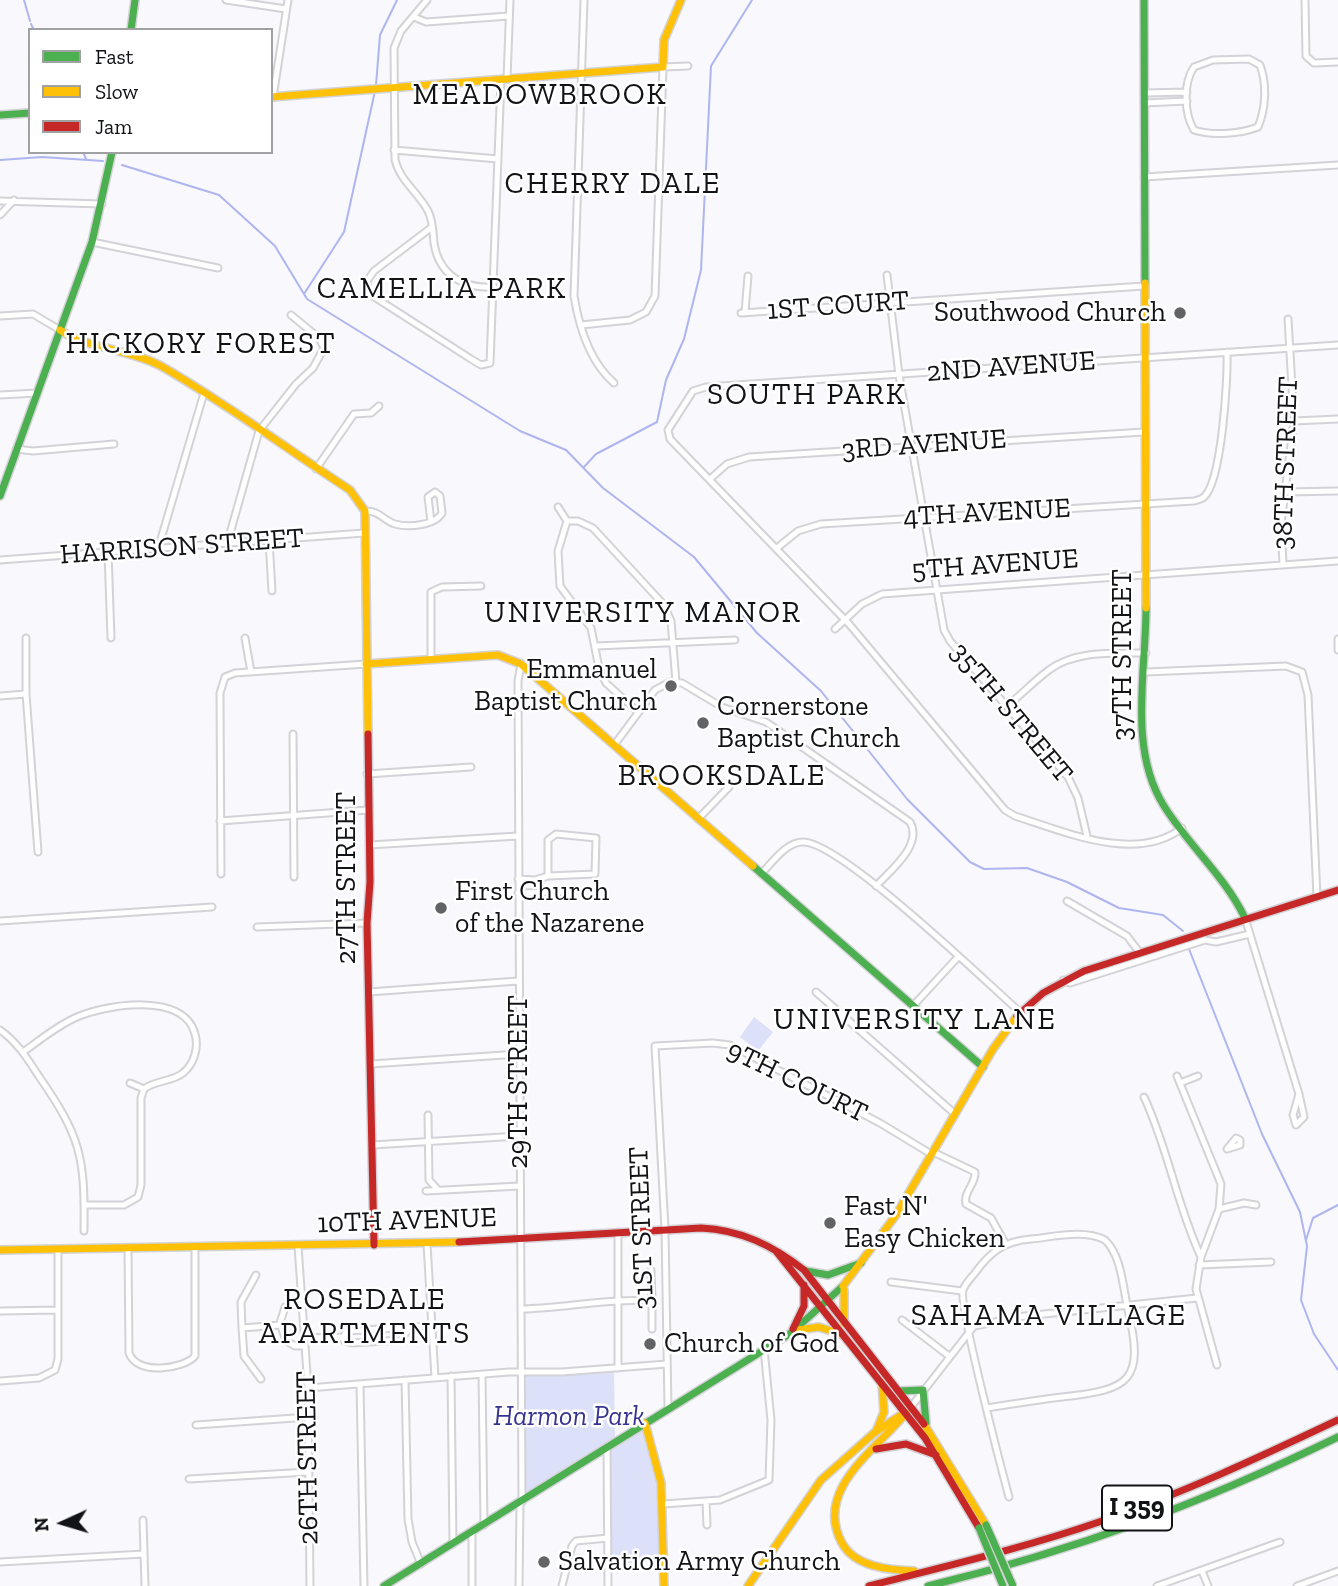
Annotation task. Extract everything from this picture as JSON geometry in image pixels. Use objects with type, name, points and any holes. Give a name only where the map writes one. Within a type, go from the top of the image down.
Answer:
[{"type":"main road","points":[[131,28],[135,0]]},
{"type":"main road","points":[[273,97],[663,67],[664,40],[681,0]]},
{"type":"main road","name":"37TH STREET","points":[[1144,0],[1146,672],[1142,740],[1145,763],[1160,800],[1236,896],[1245,918]]},
{"type":"main road","points":[[0,115],[28,113]]},
{"type":"main road","points":[[0,496],[92,242],[112,154]]},
{"type":"main road","points":[[60,330],[81,341],[117,348],[143,357],[204,393],[350,490],[365,511]]},
{"type":"main road","name":"27TH STREET","points":[[365,511],[369,845],[367,923],[374,1245]]},
{"type":"main road","points":[[366,664],[498,655],[521,663],[983,1067]]},
{"type":"main road","points":[[384,1586],[791,1333],[825,1306],[846,1285],[864,1261],[983,1067],[1020,1012],[1063,980],[1245,918],[1338,890]]},
{"type":"main road","name":"10TH AVENUE","points":[[0,1250],[427,1244],[665,1229],[725,1229],[752,1237],[804,1270]]},
{"type":"main road","points":[[776,1251],[804,1285],[844,1324],[900,1391],[908,1410],[982,1527],[1003,1586]]},
{"type":"main road","points":[[804,1270],[818,1275],[834,1275],[864,1261]]},
{"type":"main road","points":[[804,1270],[842,1335],[882,1384],[927,1427],[1013,1586]]},
{"type":"main road","points":[[791,1333],[804,1306],[804,1285]]},
{"type":"main road","points":[[844,1324],[842,1302],[846,1285]]},
{"type":"main road","points":[[791,1333],[810,1326],[826,1327],[842,1335]]},
{"type":"main road","points":[[874,1433],[884,1412],[882,1384]]},
{"type":"main road","points":[[900,1391],[923,1390],[927,1427]]},
{"type":"main road","points":[[748,1586],[810,1493],[874,1433],[908,1410]]},
{"type":"main road","points":[[908,1410],[848,1476],[836,1496],[832,1513],[835,1531],[847,1550],[867,1563],[901,1571],[927,1571]]},
{"type":"main road","name":"I 359","points":[[869,1586],[1031,1544],[1130,1511],[1227,1472],[1338,1420]]},
{"type":"main road","points":[[645,1423],[658,1456],[663,1504],[664,1586]]},
{"type":"main road","name":"I 359","points":[[928,1586],[1061,1551],[1144,1523],[1279,1466],[1338,1437]]},
{"type":"main road","points":[[874,1450],[895,1442],[906,1442],[936,1455]]},
{"type":"main road","points":[[942,1586],[951,1580]]},
{"type":"street","points":[[226,0],[286,9]]},
{"type":"street","points":[[274,72],[288,0]]},
{"type":"street","points":[[427,0],[396,42],[394,150],[398,171],[427,208],[436,254],[448,273],[467,286],[494,287]]},
{"type":"street","points":[[495,371],[490,363],[498,159],[510,0]]},
{"type":"street","points":[[584,0],[573,256],[574,296],[580,325],[602,370],[614,383]]},
{"type":"street","points":[[1306,0],[1305,50],[1309,60],[1314,63],[1338,62]]},
{"type":"street","points":[[414,17],[426,22],[509,16]]},
{"type":"street","points":[[1249,59],[1260,65],[1264,76],[1262,117],[1258,127],[1247,131],[1205,134],[1194,130],[1188,119],[1187,101],[1190,72],[1202,63],[1249,59]]},
{"type":"street","points":[[580,325],[625,322],[646,312],[656,290],[663,67],[688,66]]},
{"type":"street","points":[[1144,93],[1187,92]]},
{"type":"street","points":[[1144,103],[1187,101]]},
{"type":"street","points":[[394,150],[498,159]]},
{"type":"street","points":[[1144,177],[1338,165]]},
{"type":"street","points":[[0,215],[14,200]]},
{"type":"street","points":[[0,201],[102,204]]},
{"type":"street","points":[[432,227],[374,271],[367,281],[368,293],[481,365],[490,363]]},
{"type":"street","points":[[92,242],[218,268]]},
{"type":"street","points":[[887,275],[899,375],[936,590]]},
{"type":"street","name":"1ST COURT","points":[[748,276],[743,312],[1144,286]]},
{"type":"street","points":[[0,316],[33,314],[60,330]]},
{"type":"street","points":[[227,544],[259,431],[296,384],[313,368],[324,348],[319,338],[291,315]]},
{"type":"street","name":"38TH STREET","points":[[1283,565],[1281,523],[1294,421],[1288,319]]},
{"type":"street","name":"2ND AVENUE","points":[[710,479],[667,433],[690,395],[701,388],[1338,345]]},
{"type":"street","name":"4TH AVENUE","points":[[776,548],[793,534],[809,526],[1194,501],[1204,497],[1212,481],[1229,389],[1227,352]]},
{"type":"street","points":[[0,396],[37,393]]},
{"type":"street","points":[[158,549],[204,393]]},
{"type":"street","points":[[316,469],[354,414],[371,413],[379,406]]},
{"type":"street","points":[[1294,421],[1338,419]]},
{"type":"street","name":"3RD AVENUE","points":[[710,479],[727,464],[743,457],[1144,432]]},
{"type":"street","points":[[16,449],[33,451],[114,444]]},
{"type":"street","points":[[710,479],[844,619],[1001,806],[1015,816],[1104,842],[1133,843],[1162,838],[1182,828]]},
{"type":"street","points":[[1286,492],[1338,491]]},
{"type":"street","points":[[365,511],[376,512],[398,525],[431,522],[442,513],[440,496],[435,492],[428,497],[431,522]]},
{"type":"street","points":[[558,507],[567,521],[589,525],[667,610],[674,642],[676,682]]},
{"type":"street","points":[[567,521],[558,551],[558,580],[565,596],[591,628],[599,668],[606,683],[638,712]]},
{"type":"street","name":"HARRISON STREET","points":[[0,560],[364,533]]},
{"type":"street","points":[[270,540],[272,592]]},
{"type":"street","points":[[108,552],[111,638]]},
{"type":"street","name":"5TH AVENUE","points":[[835,629],[866,601],[883,594],[1338,561]]},
{"type":"street","points":[[431,660],[431,592],[442,587],[481,586]]},
{"type":"street","name":"35TH STREET","points":[[936,590],[944,630],[950,641],[1071,782],[1087,836]]},
{"type":"street","points":[[26,638],[26,694],[38,852]]},
{"type":"street","points":[[245,638],[251,672]]},
{"type":"street","points":[[1338,639],[1338,650]]},
{"type":"street","points":[[596,646],[735,640]]},
{"type":"street","points":[[1007,706],[1048,670],[1062,662],[1096,655],[1146,653]]},
{"type":"street","name":"29TH STREET","points":[[519,1586],[521,1238],[518,681],[521,663]]},
{"type":"street","points":[[221,874],[220,693],[225,677],[251,672],[366,664]]},
{"type":"street","points":[[1146,672],[1286,666],[1302,672],[1308,695],[1317,897]]},
{"type":"street","points":[[615,744],[655,690],[676,682],[688,685],[722,707],[766,722],[910,822],[914,833],[911,845],[876,886]]},
{"type":"street","points":[[0,696],[26,694]]},
{"type":"street","points":[[293,734],[294,877]]},
{"type":"street","points":[[368,774],[471,767]]},
{"type":"street","points":[[698,819],[729,787]]},
{"type":"street","points":[[220,821],[368,810]]},
{"type":"street","points":[[369,845],[518,835]]},
{"type":"street","points":[[518,879],[595,874],[596,838],[551,835],[547,846],[548,876]]},
{"type":"street","points":[[761,874],[785,849],[806,841],[832,852],[876,886],[1020,1012]]},
{"type":"street","points":[[518,892],[564,892]]},
{"type":"street","points":[[1067,901],[1127,936],[1140,953]]},
{"type":"street","points":[[0,921],[212,907]]},
{"type":"street","name":"37TH STREET","points":[[1245,918],[1299,1094],[1304,1117],[1296,1125],[1293,1115],[1299,1094]]},
{"type":"street","points":[[257,927],[367,923]]},
{"type":"street","points":[[1063,980],[1070,983],[1205,940],[1216,942],[1250,934]]},
{"type":"street","points":[[912,1007],[958,957]]},
{"type":"street","points":[[369,992],[519,981]]},
{"type":"street","points":[[816,992],[955,1114]]},
{"type":"street","points":[[23,1052],[66,1023],[87,1014],[115,1009],[167,1006],[178,1010],[191,1022],[197,1038],[195,1055],[182,1074],[144,1088],[130,1083]]},
{"type":"street","points":[[0,1030],[23,1052],[68,1118],[75,1134],[83,1168],[84,1231]]},
{"type":"street","name":"9TH COURT","points":[[654,1046],[713,1043],[730,1045],[932,1153],[975,1172],[974,1181],[965,1195],[966,1204],[991,1218],[1005,1243]]},
{"type":"street","name":"31ST STREET","points":[[654,1046],[665,1229],[668,1409]]},
{"type":"street","points":[[371,1064],[519,1054]]},
{"type":"street","points":[[1198,1076],[1179,1079],[1212,1154],[1221,1184],[1219,1209],[1199,1265],[1197,1297],[1217,1365]]},
{"type":"street","points":[[85,1205],[124,1205],[138,1197],[141,1185],[141,1098],[144,1088]]},
{"type":"street","points":[[1144,1097],[1164,1145],[1192,1240],[1201,1257]]},
{"type":"street","points":[[428,1115],[426,1142],[429,1180],[431,1185],[441,1191]]},
{"type":"street","points":[[372,1146],[519,1136]]},
{"type":"street","points":[[1212,1154],[1227,1149]]},
{"type":"street","points":[[426,1192],[519,1186]]},
{"type":"street","points":[[1219,1209],[1244,1203],[1256,1205]]},
{"type":"street","points":[[618,1232],[618,1368]]},
{"type":"street","points":[[988,1408],[1091,1395],[1119,1385],[1130,1372],[1136,1356],[1128,1307],[1115,1254],[1100,1237],[1082,1235],[1005,1243],[987,1257],[962,1291],[974,1350],[1009,1497]]},
{"type":"street","points":[[427,1244],[435,1378]]},
{"type":"street","name":"26TH STREET","points":[[298,1246],[308,1388],[310,1586]]},
{"type":"street","points":[[128,1249],[128,1347],[131,1359],[145,1368],[186,1364],[195,1356],[195,1247]]},
{"type":"street","points":[[0,1381],[39,1378],[55,1370],[58,1249]]},
{"type":"street","points":[[1199,1265],[1271,1262]]},
{"type":"street","points":[[651,1270],[652,1329]]},
{"type":"street","points":[[256,1275],[241,1302],[242,1328],[244,1356],[261,1379]]},
{"type":"street","points":[[891,1282],[962,1291]]},
{"type":"street","points":[[908,1410],[970,1328],[1025,1316],[1128,1307],[1197,1297]]},
{"type":"street","points":[[521,1309],[572,1307],[618,1299],[652,1301]]},
{"type":"street","points":[[302,1303],[285,1307],[280,1325],[286,1341],[295,1346],[305,1346]]},
{"type":"street","points":[[0,1311],[57,1310]]},
{"type":"street","points":[[902,1320],[949,1356]]},
{"type":"street","points":[[242,1328],[280,1325]]},
{"type":"street","points":[[343,1337],[347,1331],[432,1326]]},
{"type":"street","points":[[343,1337],[344,1341],[352,1343],[401,1340],[410,1327]]},
{"type":"street","points":[[304,1338],[343,1337]]},
{"type":"street","points":[[957,1346],[974,1350]]},
{"type":"street","points":[[663,1504],[706,1502],[748,1490],[769,1480],[771,1420],[764,1349]]},
{"type":"street","points":[[308,1388],[462,1375],[667,1364]]},
{"type":"street","points":[[482,1374],[484,1525]]},
{"type":"street","points":[[451,1376],[453,1544]]},
{"type":"street","points":[[405,1380],[408,1519],[412,1542],[421,1564]]},
{"type":"street","points":[[360,1384],[364,1586]]},
{"type":"street","points":[[196,1426],[309,1418]]},
{"type":"street","points":[[607,1447],[608,1586]]},
{"type":"street","points":[[189,1479],[309,1472]]},
{"type":"street","points":[[706,1502],[708,1525]]},
{"type":"street","points":[[143,1520],[145,1586]]},
{"type":"street","points":[[472,1533],[472,1586]]},
{"type":"street","points":[[562,1586],[572,1546],[576,1541],[608,1538]]},
{"type":"street","points":[[1157,1586],[1280,1542]]},
{"type":"street","points":[[0,1562],[144,1554]]},
{"type":"street","points":[[1202,1571],[1208,1586]]},
{"type":"street","points":[[1297,1586],[1338,1571]]},
{"type":"green space","points":[[754,1017],[773,1032],[758,1051],[740,1037]]},
{"type":"green space","name":"Harmon Park","points":[[614,1369],[615,1442],[645,1423],[658,1456],[664,1552],[608,1570],[607,1448],[522,1502],[521,1373]]},
{"type":"waterway","points":[[24,0],[30,21]]},
{"type":"waterway","points":[[376,85],[380,35],[397,0]]},
{"type":"waterway","points":[[584,467],[596,454],[657,422],[666,380],[684,339],[701,270],[711,66],[752,0]]},
{"type":"waterway","points":[[31,24],[33,28]]},
{"type":"waterway","points":[[304,294],[344,232],[375,91]]},
{"type":"waterway","points":[[84,154],[86,159]]},
{"type":"waterway","points":[[0,160],[42,157],[103,161]]},
{"type":"waterway","points":[[122,165],[219,195],[275,246],[307,299],[520,431],[566,450],[603,488],[694,557],[757,633],[821,691],[907,799],[970,862],[984,869],[1027,868],[1067,882],[1119,908],[1163,915],[1183,931]]},
{"type":"waterway","points":[[1189,949],[1262,1134],[1300,1212],[1307,1246],[1301,1300],[1314,1334],[1338,1370]]},
{"type":"waterway","points":[[1306,1240],[1313,1218],[1338,1205]]},
{"type":"traffic: fast","points":[[131,28],[135,0]]},
{"type":"traffic: fast","points":[[1144,0],[1145,283]]},
{"type":"traffic: fast","points":[[0,115],[28,113]]},
{"type":"traffic: fast","points":[[0,496],[92,242],[112,154]]},
{"type":"traffic: fast","points":[[1146,608],[1142,735],[1153,784],[1174,821],[1227,888],[1245,918]]},
{"type":"traffic: fast","points":[[753,866],[983,1067]]},
{"type":"traffic: fast","points":[[806,1271],[828,1275],[861,1263]]},
{"type":"traffic: fast","points":[[384,1586],[791,1333],[843,1286]]},
{"type":"traffic: fast","points":[[900,1391],[923,1390],[926,1423]]},
{"type":"traffic: fast","points":[[928,1586],[1036,1557],[1137,1523],[1237,1483],[1338,1437]]},
{"type":"traffic: fast","points":[[986,1525],[1013,1586]]},
{"type":"traffic: fast","points":[[979,1528],[1003,1586]]},
{"type":"traffic: slow","points":[[273,97],[663,67],[664,40],[681,0]]},
{"type":"traffic: slow","points":[[1145,283],[1146,608]]},
{"type":"traffic: slow","points":[[60,330],[82,341],[161,366],[350,490],[365,511],[368,734]]},
{"type":"traffic: slow","points":[[366,664],[498,655],[521,664],[753,866]]},
{"type":"traffic: slow","points":[[843,1286],[896,1215],[993,1049],[1017,1016]]},
{"type":"traffic: slow","points":[[0,1250],[459,1242]]},
{"type":"traffic: slow","points":[[844,1290],[844,1323]]},
{"type":"traffic: slow","points":[[798,1330],[819,1327],[840,1334]]},
{"type":"traffic: slow","points":[[877,1429],[884,1412],[882,1384]]},
{"type":"traffic: slow","points":[[748,1586],[821,1480],[874,1433],[904,1413]]},
{"type":"traffic: slow","points":[[906,1413],[852,1472],[842,1488],[836,1506],[835,1524],[842,1543],[855,1557],[874,1566],[914,1571]]},
{"type":"traffic: slow","points":[[645,1423],[661,1483],[664,1586]]},
{"type":"traffic: slow","points":[[924,1424],[986,1525]]},
{"type":"traffic: jam","points":[[368,734],[370,882],[367,923],[374,1245]]},
{"type":"traffic: jam","points":[[1017,1016],[1043,993],[1084,971],[1338,890]]},
{"type":"traffic: jam","points":[[459,1242],[701,1228],[716,1229],[756,1240],[804,1270],[924,1424]]},
{"type":"traffic: jam","points":[[776,1251],[925,1438],[979,1528]]},
{"type":"traffic: jam","points":[[793,1329],[804,1306],[804,1285]]},
{"type":"traffic: jam","points":[[869,1586],[1014,1548],[1099,1522],[1190,1487],[1338,1420]]},
{"type":"traffic: jam","points":[[876,1449],[906,1444],[936,1455]]},
{"type":"place","name":"Southwood Church","points":[[1180,313]]},
{"type":"place","name":"Emmanuel Baptist Church","points":[[671,686]]},
{"type":"place","name":"Cornerstone Baptist Church","points":[[703,723]]},
{"type":"place","name":"First Church of the Nazarene","points":[[441,908]]},
{"type":"place","name":"Fast N' Easy Chicken","points":[[830,1223]]},
{"type":"place","name":"Church of God","points":[[650,1344]]},
{"type":"place","name":"Salvation Army Church","points":[[544,1562]]},
{"type":"district","name":"MEADOWBROOK","points":[[540,95]]},
{"type":"district","name":"CHERRY DALE","points":[[613,184]]},
{"type":"district","name":"CAMELLIA PARK","points":[[442,289]]},
{"type":"district","name":"HICKORY FOREST","points":[[201,344]]},
{"type":"district","name":"SOUTH PARK","points":[[807,395]]},
{"type":"district","name":"UNIVERSITY MANOR","points":[[643,613]]},
{"type":"district","name":"BROOKSDALE","points":[[722,776]]},
{"type":"district","name":"UNIVERSITY LANE","points":[[915,1020]]},
{"type":"district","name":"SAHAMA VILLAGE","points":[[1049,1316]]},
{"type":"district","name":"ROSEDALE APARTMENTS","points":[[365,1317]]}]
